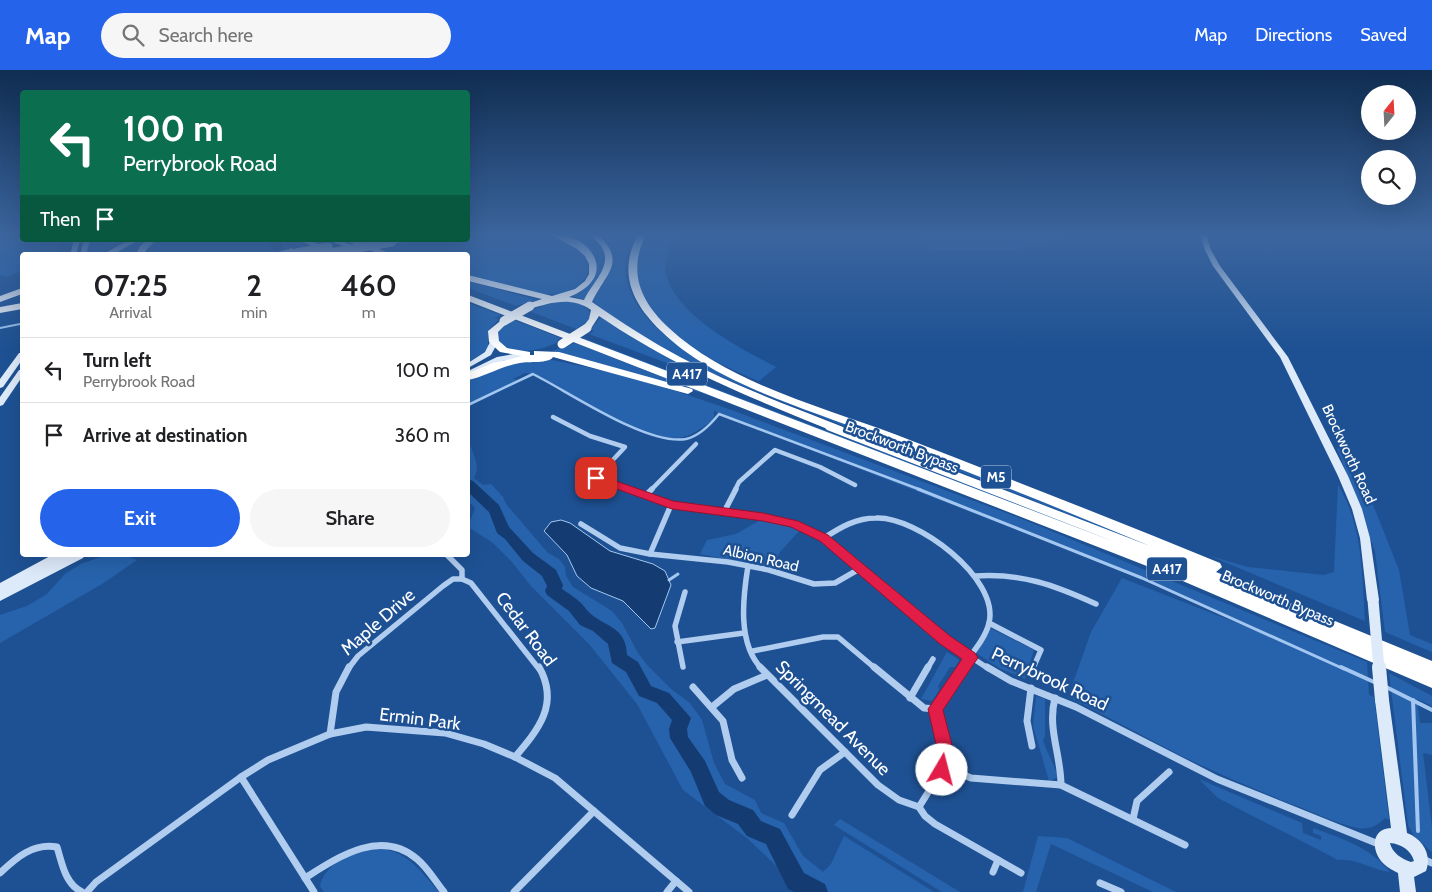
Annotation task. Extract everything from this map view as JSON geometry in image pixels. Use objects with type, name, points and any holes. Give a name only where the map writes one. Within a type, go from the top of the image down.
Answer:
[{"type":"highway","points":[[593,272],[585,287],[530,306],[504,321],[493,331],[494,342],[504,350],[525,354],[559,355],[683,389],[902,460]]},
{"type":"highway","points":[[538,353],[562,344],[593,322],[591,307],[606,272]]},
{"type":"highway","name":"M5","points":[[632,272],[634,284],[642,302],[651,315],[675,339],[717,366],[826,412],[1049,498],[1432,661]]},
{"type":"highway","points":[[470,279],[513,291],[555,298],[591,307],[657,349],[698,370],[902,460]]},
{"type":"highway","points":[[0,299],[20,292]]},
{"type":"highway","name":"Brockworth Bypass","points":[[470,292],[902,460],[1162,566],[1432,681]]},
{"type":"highway","name":"Brockworth Bypass","points":[[470,299],[1287,605],[1432,668]]},
{"type":"highway","points":[[0,310],[20,306]]},
{"type":"highway","points":[[0,317],[20,312]]},
{"type":"highway","points":[[470,375],[503,363],[532,358],[604,367]]},
{"type":"street","name":"Brockworth Road","points":[[1220,272],[1277,344],[1343,476],[1365,538],[1382,700],[1400,837]]},
{"type":"street","points":[[470,365],[488,353],[494,342]]},
{"type":"street","points":[[470,375],[500,359],[525,354]]},
{"type":"street","points":[[0,385],[20,358]]},
{"type":"street","points":[[0,403],[20,375]]},
{"type":"street","points":[[552,417],[590,436],[625,447],[596,478]]},
{"type":"street","points":[[646,495],[696,444]]},
{"type":"street","points":[[724,512],[739,482],[776,450],[820,467],[855,485]]},
{"type":"street","name":"Perrybrook Road","points":[[583,473],[672,505],[763,517],[794,524],[824,538],[945,640],[970,658],[1011,681],[1055,698],[1217,780],[1382,845]]},
{"type":"street","points":[[650,554],[672,505]]},
{"type":"street","points":[[824,538],[853,521],[872,517],[888,518],[923,530],[937,540],[975,576],[988,600],[989,623],[970,658],[936,709],[946,753],[943,766],[919,807]]},
{"type":"street","name":"Albion Road","points":[[581,524],[620,548],[650,554],[748,566],[814,584],[835,583],[861,568]]},
{"type":"street","points":[[0,588],[58,557]]},
{"type":"street","points":[[0,597],[75,557]]},
{"type":"street","name":"Cedar Road","points":[[449,557],[462,570],[462,579],[471,583],[536,663],[545,678],[548,695],[546,714],[537,730],[515,757]]},
{"type":"street","name":"Springmead Avenue","points":[[748,566],[743,598],[744,633],[758,665],[878,785],[899,800],[919,807],[925,816],[935,824],[1021,873]]},
{"type":"street","points":[[975,576],[1017,574],[1045,582],[1096,604]]},
{"type":"street","name":"Maple Drive","points":[[330,734],[332,702],[337,686],[358,656],[443,586],[453,580],[462,579]]},
{"type":"street","points":[[683,667],[675,626],[685,592]]},
{"type":"street","points":[[989,623],[1041,650],[1034,666]]},
{"type":"street","points":[[677,642],[744,633]]},
{"type":"street","points":[[753,651],[823,637],[838,637],[910,698],[924,708],[936,709]]},
{"type":"street","points":[[910,698],[933,658]]},
{"type":"street","points":[[712,707],[734,689],[767,675]]},
{"type":"street","points":[[693,687],[723,721],[732,760],[742,778]]},
{"type":"street","points":[[1031,688],[1027,721],[1032,746]]},
{"type":"street","points":[[1055,698],[1050,719],[1060,763],[1061,784]]},
{"type":"street","name":"Ermin Park","points":[[87,892],[96,882],[241,777],[282,754],[330,734],[366,727],[402,728],[445,733],[515,757],[555,778],[688,892]]},
{"type":"street","points":[[792,815],[820,770],[845,752]]},
{"type":"street","points":[[943,766],[971,778],[1061,784],[1185,845]]},
{"type":"street","points":[[1133,819],[1137,802],[1169,772]]},
{"type":"street","points":[[241,777],[314,892]]},
{"type":"street","points":[[514,892],[594,811]]},
{"type":"street","points":[[1386,836],[1400,837],[1414,847],[1427,861],[1419,869],[1405,868],[1390,858],[1382,845],[1382,840],[1386,836]]},
{"type":"street","points":[[0,873],[30,849],[47,844],[57,847],[69,881],[77,891],[82,892]]},
{"type":"street","points":[[305,878],[349,851],[371,844],[388,846],[404,851],[417,860],[444,892]]},
{"type":"street","points":[[993,872],[998,860]]},
{"type":"street","points":[[1405,868],[1408,892]]},
{"type":"street","points":[[667,892],[676,881]]},
{"type":"street","points":[[1100,882],[1121,892]]},
{"type":"shaded area","points":[[0,272],[18,272],[6,277]]},
{"type":"shaded area","points":[[470,272],[587,272],[586,277],[579,285],[570,290],[558,294],[544,294],[470,277]]},
{"type":"shaded area","points":[[594,272],[600,272],[584,299],[572,296],[582,290]]},
{"type":"shaded area","points":[[609,272],[626,272],[632,295],[643,312],[658,329],[693,356],[710,366],[1036,497],[1165,552],[696,366],[654,344],[615,317],[610,317],[593,301]]},
{"type":"shaded area","points":[[637,272],[667,272],[667,277],[677,296],[693,314],[714,331],[776,367],[759,381],[701,353],[664,325],[650,308],[641,290]]},
{"type":"shaded area","points":[[470,282],[537,300],[516,306],[470,289]]},
{"type":"shaded area","points":[[560,300],[583,305],[591,316],[588,321],[576,329],[529,311]]},
{"type":"shaded area","points":[[470,304],[501,315],[496,318],[498,320],[488,331],[488,349],[470,362]]},
{"type":"shaded area","points":[[601,317],[654,350],[723,384],[589,334],[594,331],[591,329]]},
{"type":"shaded area","points":[[514,320],[561,338],[558,342],[536,350],[520,351],[512,349],[498,342],[497,334],[500,328]]},
{"type":"shaded area","points":[[582,339],[1126,545],[1259,600]]},
{"type":"shaded area","points":[[575,343],[706,394],[552,351]]},
{"type":"shaded area","points":[[536,360],[552,360],[649,382],[726,408],[1022,519],[1367,662],[1369,695],[1374,697],[1389,820],[1385,818],[1373,827],[1366,828],[1334,821],[1199,764],[1068,697],[1091,632],[1122,578],[1280,640],[1247,624],[1109,566],[719,414],[714,410],[714,419],[694,433],[679,438],[671,438],[639,431],[532,374],[525,373],[513,379],[518,380],[470,406],[470,379],[500,365]]},
{"type":"shaded area","points":[[470,445],[477,468],[474,478],[483,485],[491,484],[548,553],[559,559],[565,567],[566,576],[573,587],[612,611],[622,623],[638,653],[648,666],[671,689],[690,703],[702,720],[714,763],[725,784],[755,800],[761,813],[784,823],[803,856],[823,872],[831,864],[844,836],[934,892],[804,892],[748,839],[683,790],[637,704],[589,644],[531,586],[512,562],[493,543],[470,528],[470,522],[475,508],[470,503]]},
{"type":"shaded area","points":[[1337,448],[1342,448],[1366,487],[1399,570],[1410,635],[1432,644],[1432,652],[1385,632],[1375,551]]},
{"type":"shaded area","points":[[1338,485],[1346,501],[1357,534],[1362,568],[1365,621],[1210,556],[1248,567],[1324,575],[1334,572]]},
{"type":"shaded area","points":[[762,519],[801,529],[780,552],[772,568],[700,554],[707,540],[736,534]]},
{"type":"shaded area","points":[[561,520],[570,523],[610,551],[653,564],[665,571],[671,585],[655,628],[651,629],[623,601],[591,588],[577,576],[567,555],[544,531],[551,522]]},
{"type":"shaded area","points":[[100,557],[130,557],[137,560],[102,584],[0,643],[0,615],[27,606],[47,594],[65,574],[81,564]]},
{"type":"shaded area","points":[[990,628],[1034,650],[1025,679],[1001,669],[976,653]]},
{"type":"shaded area","points":[[947,652],[959,660],[955,667],[950,667],[938,686],[939,690],[932,701],[921,699]]},
{"type":"shaded area","points":[[1389,673],[1432,696],[1432,706],[1417,699],[1420,723],[1432,723],[1432,755],[1423,753],[1432,828],[1432,852],[1414,836],[1408,825]]},
{"type":"shaded area","points":[[1036,696],[1045,699],[1045,736],[1043,740],[1058,777],[1049,781],[1033,726]]},
{"type":"shaded area","points":[[1199,779],[1302,823],[1303,833],[1321,840],[1321,836],[1313,833],[1313,828],[1355,845],[1374,856],[1390,872],[1358,862],[1338,860],[1218,798]]},
{"type":"shaded area","points":[[840,819],[960,892],[942,892],[834,825]]},
{"type":"shaded area","points":[[1038,836],[1067,838],[1176,892],[1153,892],[1051,844],[1036,892],[1023,892]]},
{"type":"shaded area","points":[[383,849],[408,859],[439,892],[324,892],[320,886],[323,877],[336,863],[354,854]]},
{"type":"waterway","points":[[0,328],[20,324]]},
{"type":"waterway","points":[[470,404],[533,374],[608,416],[651,434],[670,439],[686,439],[708,426],[719,414],[921,490]]},
{"type":"waterway","points":[[470,486],[494,509],[501,521],[502,529],[510,535],[528,557],[550,574],[550,579],[555,585],[553,591],[575,607],[586,620],[599,626],[614,639],[618,644],[618,658],[632,667],[645,691],[663,698],[682,718],[678,729],[679,738],[694,759],[712,799],[723,808],[745,817],[754,829],[773,836],[796,881],[817,892]]},
{"type":"waterway","points":[[918,489],[1142,578],[1344,669]]},
{"type":"waterway","points":[[669,580],[678,574]]},
{"type":"waterway","points":[[1341,667],[1374,682]]},
{"type":"waterway","points":[[1386,687],[1413,701]]},
{"type":"waterway","points":[[1413,701],[1432,710]]},
{"type":"waterway","points":[[1413,701],[1418,831]]},
{"type":"route","points":[[596,478],[672,505],[763,517],[794,524],[824,538],[945,640],[970,658],[936,709],[946,753],[942,770]]}]
